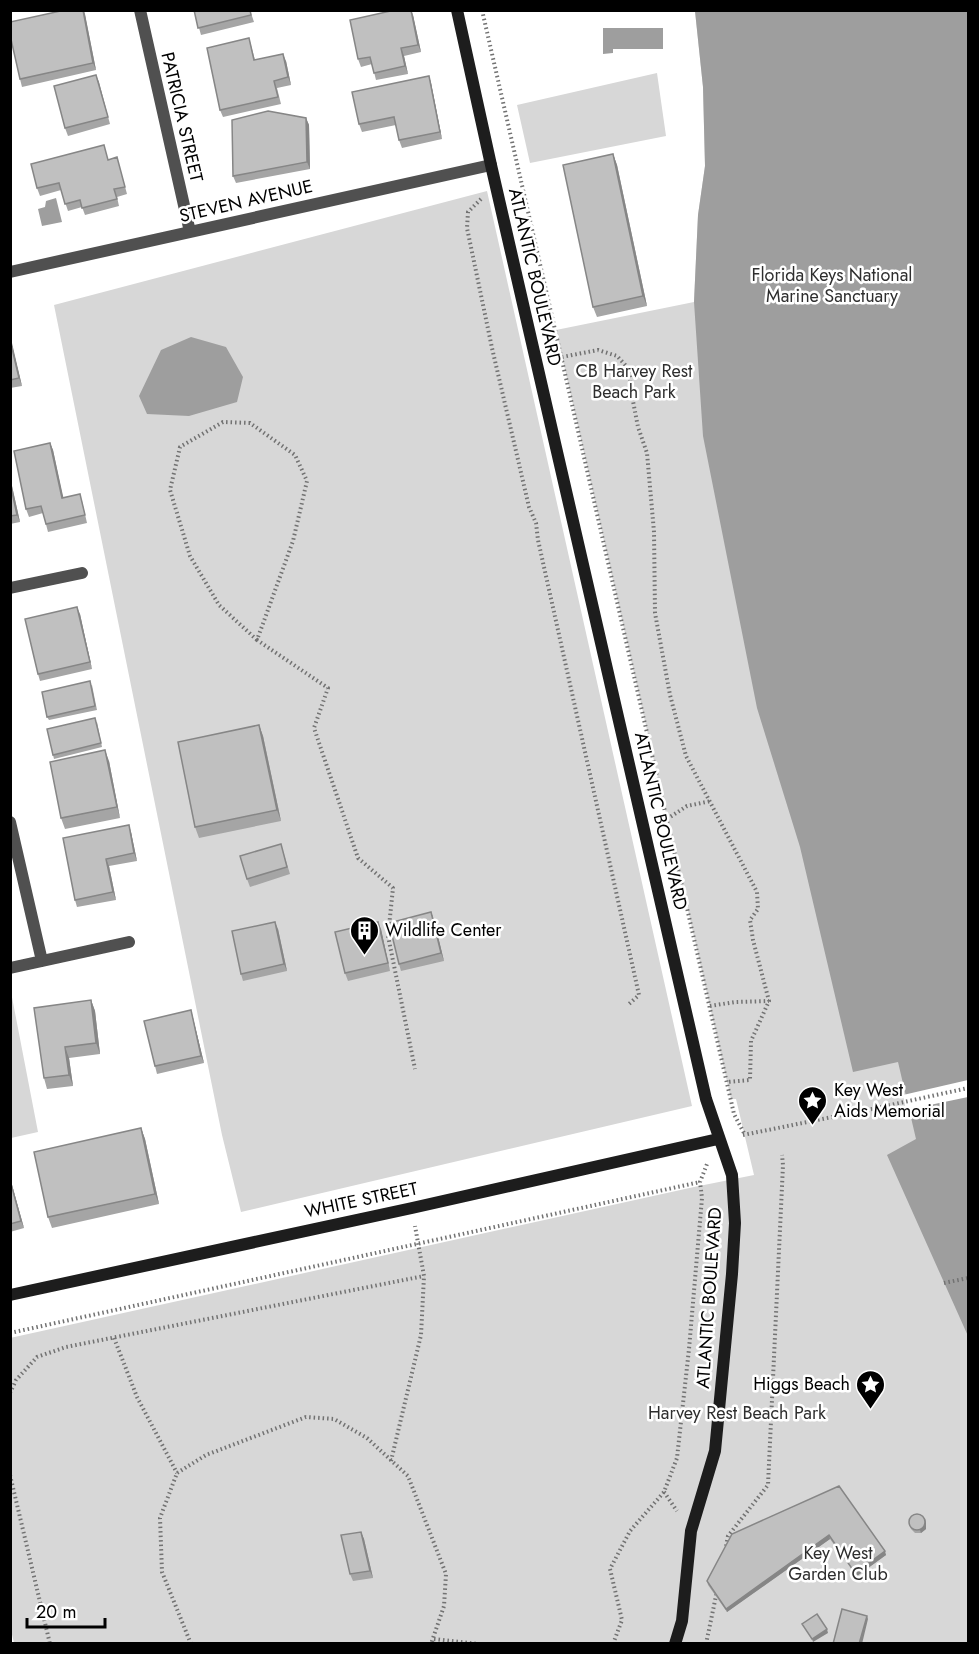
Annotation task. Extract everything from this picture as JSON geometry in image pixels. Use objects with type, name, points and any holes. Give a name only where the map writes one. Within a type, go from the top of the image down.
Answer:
[{"type":"street","name":"PATRICIA STREET","points":[[140,10],[190,232]]},
{"type":"street","name":"ATLANTIC BOULEVARD","points":[[457,10],[490,165],[706,1099],[732,1175],[735,1223],[732,1274],[715,1451],[691,1531],[682,1621],[675,1644]]},
{"type":"street","name":"STEVEN AVENUE","points":[[10,272],[490,165]]},
{"type":"street","points":[[10,588],[82,573]]},
{"type":"street","points":[[10,822],[42,961]]},
{"type":"street","points":[[10,968],[129,942]]},
{"type":"street","name":"WHITE STREET","points":[[10,1295],[718,1139]]},
{"type":"path","points":[[482,10],[734,1114],[745,1134],[969,1088]]},
{"type":"path","points":[[481,199],[468,212],[467,228],[529,507],[536,523],[550,597],[639,995],[629,1004]]},
{"type":"path","points":[[562,357],[598,350],[617,356],[629,369],[636,417],[647,453],[654,532],[655,614],[668,683],[686,756],[757,892],[758,909],[750,920],[769,1001],[751,1041],[750,1080],[727,1083]]},
{"type":"path","points":[[257,640],[293,541],[307,481],[295,455],[250,423],[223,422],[180,447],[170,490],[190,556],[219,605],[257,640],[328,688],[314,728],[358,858],[393,888],[388,936],[415,1069]]},
{"type":"path","points":[[667,819],[687,806],[711,801]]},
{"type":"path","points":[[710,1006],[735,1002],[769,1001]]},
{"type":"path","points":[[726,1547],[728,1536],[768,1485],[782,1155]]},
{"type":"path","points":[[10,1333],[700,1182],[702,1198],[677,1458],[664,1492],[630,1531],[610,1569],[622,1620],[613,1644]]},
{"type":"path","points":[[391,1461],[421,1335],[424,1276],[412,1208]]},
{"type":"path","points":[[10,1393],[16,1380],[37,1357],[66,1347],[424,1276]]},
{"type":"path","points":[[944,1283],[968,1278]]},
{"type":"path","points":[[114,1338],[137,1397],[177,1473]]},
{"type":"path","points":[[191,1644],[162,1572],[160,1518],[177,1473],[206,1455],[306,1418],[334,1419],[367,1438],[408,1476],[446,1574],[444,1606],[433,1641],[478,1644]]},
{"type":"path","points":[[10,1475],[50,1644]]},
{"type":"path","points":[[705,1644],[717,1590]]},
{"type":"green space","points":[[695,11],[968,11],[968,1643],[14,1643],[10,1626],[10,1338],[754,1175],[736,1099],[731,1099],[556,330],[694,302],[698,215],[705,166],[703,87]]},
{"type":"green space","points":[[657,73],[666,136],[530,163],[517,105]]},
{"type":"green space","points":[[487,191],[692,1106],[241,1212],[222,1135],[54,305]]},
{"type":"green space","points":[[11,992],[38,1132],[10,1138]]},
{"type":"shaded area","name":"Florida Keys National Marine Sanctuary","points":[[695,11],[968,11],[968,1336],[887,1155],[916,1139],[898,1062],[853,1072],[800,847],[757,708],[703,436],[694,302],[698,215],[705,166],[703,87]]},
{"type":"shaded area","points":[[603,28],[663,28],[663,49],[613,49],[613,53],[603,54]]},
{"type":"shaded area","points":[[56,198],[62,222],[42,226],[38,209],[45,207],[46,201]]},
{"type":"shaded area","points":[[191,337],[226,347],[243,377],[237,402],[189,416],[147,414],[139,396],[161,350]]},
{"type":"pier","points":[[968,1080],[968,1097],[906,1110],[903,1095]]},
{"type":"building","points":[[65,10],[83,10],[93,63],[20,79],[10,35],[10,22]]},
{"type":"building","points":[[194,10],[250,10],[251,15],[198,28]]},
{"type":"building","points":[[395,10],[411,10],[418,45],[401,48],[405,66],[374,73],[370,57],[358,59],[350,20]]},
{"type":"building","points":[[249,38],[254,60],[283,54],[288,77],[274,81],[278,97],[220,110],[207,48]]},
{"type":"building","points":[[96,75],[108,117],[65,128],[54,86]]},
{"type":"building","points":[[429,76],[440,132],[399,140],[394,117],[359,124],[352,92]]},
{"type":"building","points":[[268,111],[306,118],[307,162],[233,176],[232,120]]},
{"type":"building","points":[[104,145],[108,160],[117,157],[125,187],[114,189],[117,199],[82,208],[80,200],[65,204],[59,183],[37,188],[31,164]]},
{"type":"building","points":[[613,154],[643,296],[593,307],[563,165]]},
{"type":"building","points":[[10,340],[19,378],[10,380]]},
{"type":"building","points":[[50,443],[62,498],[80,494],[85,515],[46,524],[41,506],[26,509],[14,451]]},
{"type":"building","points":[[10,483],[17,515],[10,516]]},
{"type":"building","points":[[77,607],[90,662],[38,674],[25,619]]},
{"type":"building","points":[[90,681],[95,706],[47,717],[42,692]]},
{"type":"building","points":[[95,718],[101,743],[53,755],[47,729]]},
{"type":"building","points":[[259,725],[277,810],[195,827],[178,742]]},
{"type":"building","points":[[105,750],[117,807],[61,818],[50,762]]},
{"type":"building","points":[[129,825],[134,853],[106,859],[113,892],[75,900],[63,838]]},
{"type":"building","points":[[281,844],[287,867],[247,879],[240,856]]},
{"type":"building","points":[[431,912],[441,953],[399,964],[389,923]]},
{"type":"building","points":[[275,922],[284,964],[241,974],[232,931]]},
{"type":"building","name":"Wildlife Center","points":[[378,922],[388,963],[345,973],[335,932]]},
{"type":"building","points":[[91,1000],[96,1043],[65,1047],[69,1075],[44,1078],[34,1008]]},
{"type":"building","points":[[191,1010],[201,1056],[155,1066],[144,1021]]},
{"type":"building","points":[[141,1128],[155,1194],[48,1217],[34,1152]]},
{"type":"building","points":[[10,1180],[21,1221],[10,1224]]},
{"type":"building","points":[[839,1486],[885,1551],[855,1573],[829,1535],[726,1609],[707,1581],[732,1534]]},
{"type":"building","points":[[917,1514],[923,1516],[925,1522],[923,1528],[917,1530],[911,1528],[909,1522],[911,1516]]},
{"type":"building","points":[[361,1532],[370,1571],[350,1574],[341,1535]]},
{"type":"building","points":[[842,1609],[867,1616],[859,1644],[833,1644]]},
{"type":"building","points":[[817,1614],[827,1629],[812,1639],[802,1624]]},
{"type":"place","name":"Wildlife Center","points":[[364,956]]},
{"type":"place","name":"Key West Aids Memorial","points":[[813,1126]]},
{"type":"place","name":"Higgs Beach","points":[[871,1410]]},
{"type":"park label","name":"CB Harvey Rest Beach Park","points":[[634,382]]},
{"type":"park label","name":"Harvey Rest Beach Park","points":[[737,1413]]},
{"type":"park label","name":"Key West Garden Club","points":[[838,1563]]}]
